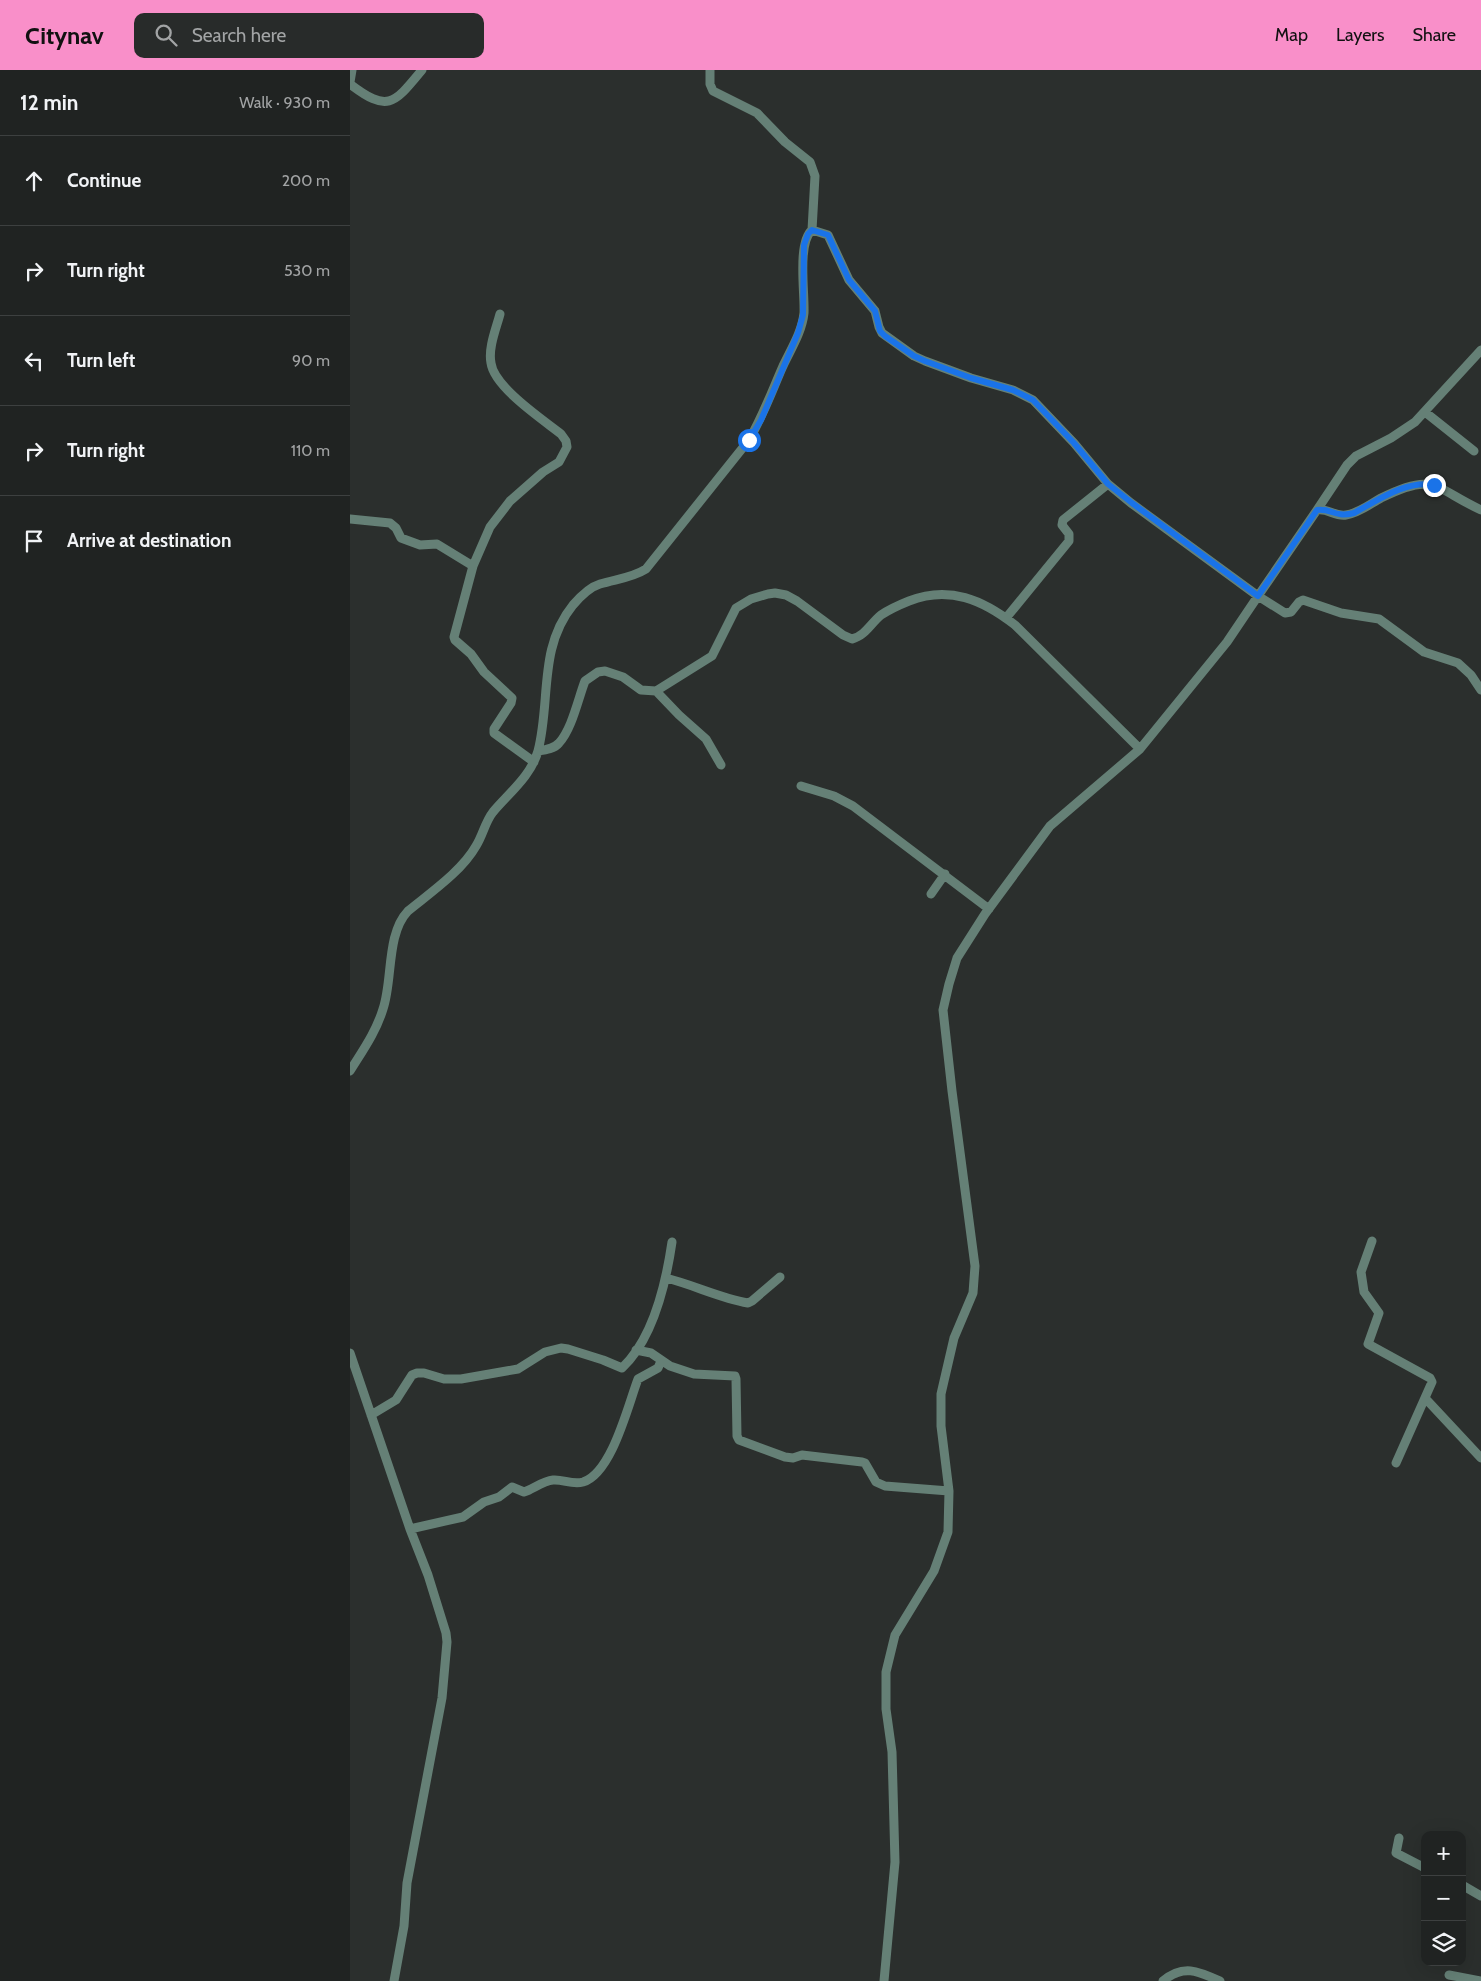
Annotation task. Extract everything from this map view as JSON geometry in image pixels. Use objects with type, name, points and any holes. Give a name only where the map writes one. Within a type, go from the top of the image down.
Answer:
[{"type":"street","points":[[352,70],[350,83],[368,98],[381,102],[387,102],[404,92],[422,70]]},
{"type":"street","points":[[350,1071],[369,1043],[384,1008],[396,934],[401,920],[408,911],[460,866],[476,847],[487,820],[513,791],[534,762],[538,751],[550,650],[558,628],[565,616],[574,604],[598,585],[638,574],[646,569],[749,440],[761,420],[801,324],[803,315],[804,245],[808,234],[812,230],[815,176],[810,162],[781,139],[757,113],[713,91],[710,84],[710,70]]},
{"type":"street","points":[[812,230],[828,235],[849,280],[875,311],[880,331],[885,336],[914,356],[925,361],[971,378],[1013,390],[1033,400],[1074,443],[1108,484],[1258,596],[1285,613],[1291,612],[1299,602],[1304,600],[1344,614],[1379,619],[1424,652],[1458,663],[1481,690]]},
{"type":"street","points":[[500,314],[492,347],[491,365],[493,371],[502,385],[518,401],[561,434],[568,447],[559,462],[544,472],[502,509],[485,536],[473,566],[454,638],[512,698],[511,703],[494,729],[494,733],[534,762]]},
{"type":"street","points":[[884,1981],[895,1862],[892,1752],[886,1708],[886,1672],[895,1634],[931,1577],[948,1532],[949,1491],[941,1426],[941,1394],[954,1338],[973,1292],[975,1266],[952,1091],[944,1010],[957,958],[989,908],[1050,826],[1140,749],[1227,642],[1342,471],[1356,456],[1405,429],[1425,412],[1481,350]]},
{"type":"street","points":[[1425,412],[1474,451]]},
{"type":"street","points":[[1317,510],[1324,509],[1334,514],[1345,515],[1354,513],[1404,488],[1424,483],[1445,490],[1481,510]]},
{"type":"street","points":[[1006,618],[1069,541],[1069,534],[1062,525],[1063,520],[1108,484]]},
{"type":"street","points":[[350,519],[390,524],[396,528],[402,538],[420,545],[437,544],[473,566]]},
{"type":"street","points":[[538,751],[552,748],[559,744],[566,732],[585,681],[590,676],[605,671],[615,673],[641,690],[656,691],[712,656],[736,608],[752,599],[768,594],[781,594],[797,601],[842,635],[852,639],[863,634],[880,616],[893,607],[916,598],[940,593],[956,594],[976,601],[1006,618],[1140,749]]},
{"type":"street","points":[[656,691],[706,739],[721,765]]},
{"type":"street","points":[[801,786],[834,796],[853,806],[989,908]]},
{"type":"street","points":[[931,894],[945,874]]},
{"type":"street","points":[[1372,1241],[1361,1269],[1364,1292],[1379,1313],[1368,1344],[1430,1378],[1432,1382],[1396,1462]]},
{"type":"street","points":[[371,1415],[396,1400],[412,1375],[417,1373],[424,1373],[444,1379],[461,1379],[518,1369],[545,1352],[561,1348],[603,1360],[622,1368],[636,1350],[658,1308],[666,1278],[672,1242]]},
{"type":"street","points":[[666,1278],[719,1296],[748,1303],[780,1277]]},
{"type":"street","points":[[636,1350],[651,1354],[661,1361],[694,1374],[736,1377],[737,1436],[739,1440],[785,1458],[793,1458],[802,1454],[865,1463],[873,1478],[878,1484],[884,1486],[949,1491]]},
{"type":"street","points":[[350,1353],[410,1530],[428,1575],[447,1642],[442,1698],[408,1884],[404,1926],[394,1981]]},
{"type":"street","points":[[410,1530],[463,1517],[484,1502],[501,1495],[512,1487],[524,1492],[552,1480],[578,1483],[592,1477],[603,1466],[612,1447],[638,1378],[658,1368],[661,1361]]},
{"type":"street","points":[[1426,1398],[1481,1458]]},
{"type":"street","points":[[1400,1838],[1396,1853],[1421,1866]]},
{"type":"street","points":[[1466,1887],[1481,1896]]},
{"type":"street","points":[[1162,1981],[1176,1973],[1193,1970],[1200,1971],[1220,1981]]},
{"type":"street","points":[[1449,1975],[1481,1980]]},
{"type":"route","points":[[749,440],[761,420],[798,333],[804,303],[804,245],[808,234],[812,230],[824,232],[831,239],[849,280],[872,306],[875,311],[878,327],[885,336],[906,351],[925,361],[971,378],[1013,390],[1033,400],[1074,443],[1108,484],[1258,596],[1260,590],[1317,510],[1324,509],[1334,514],[1345,515],[1354,513],[1398,490],[1424,483],[1434,485]]}]
